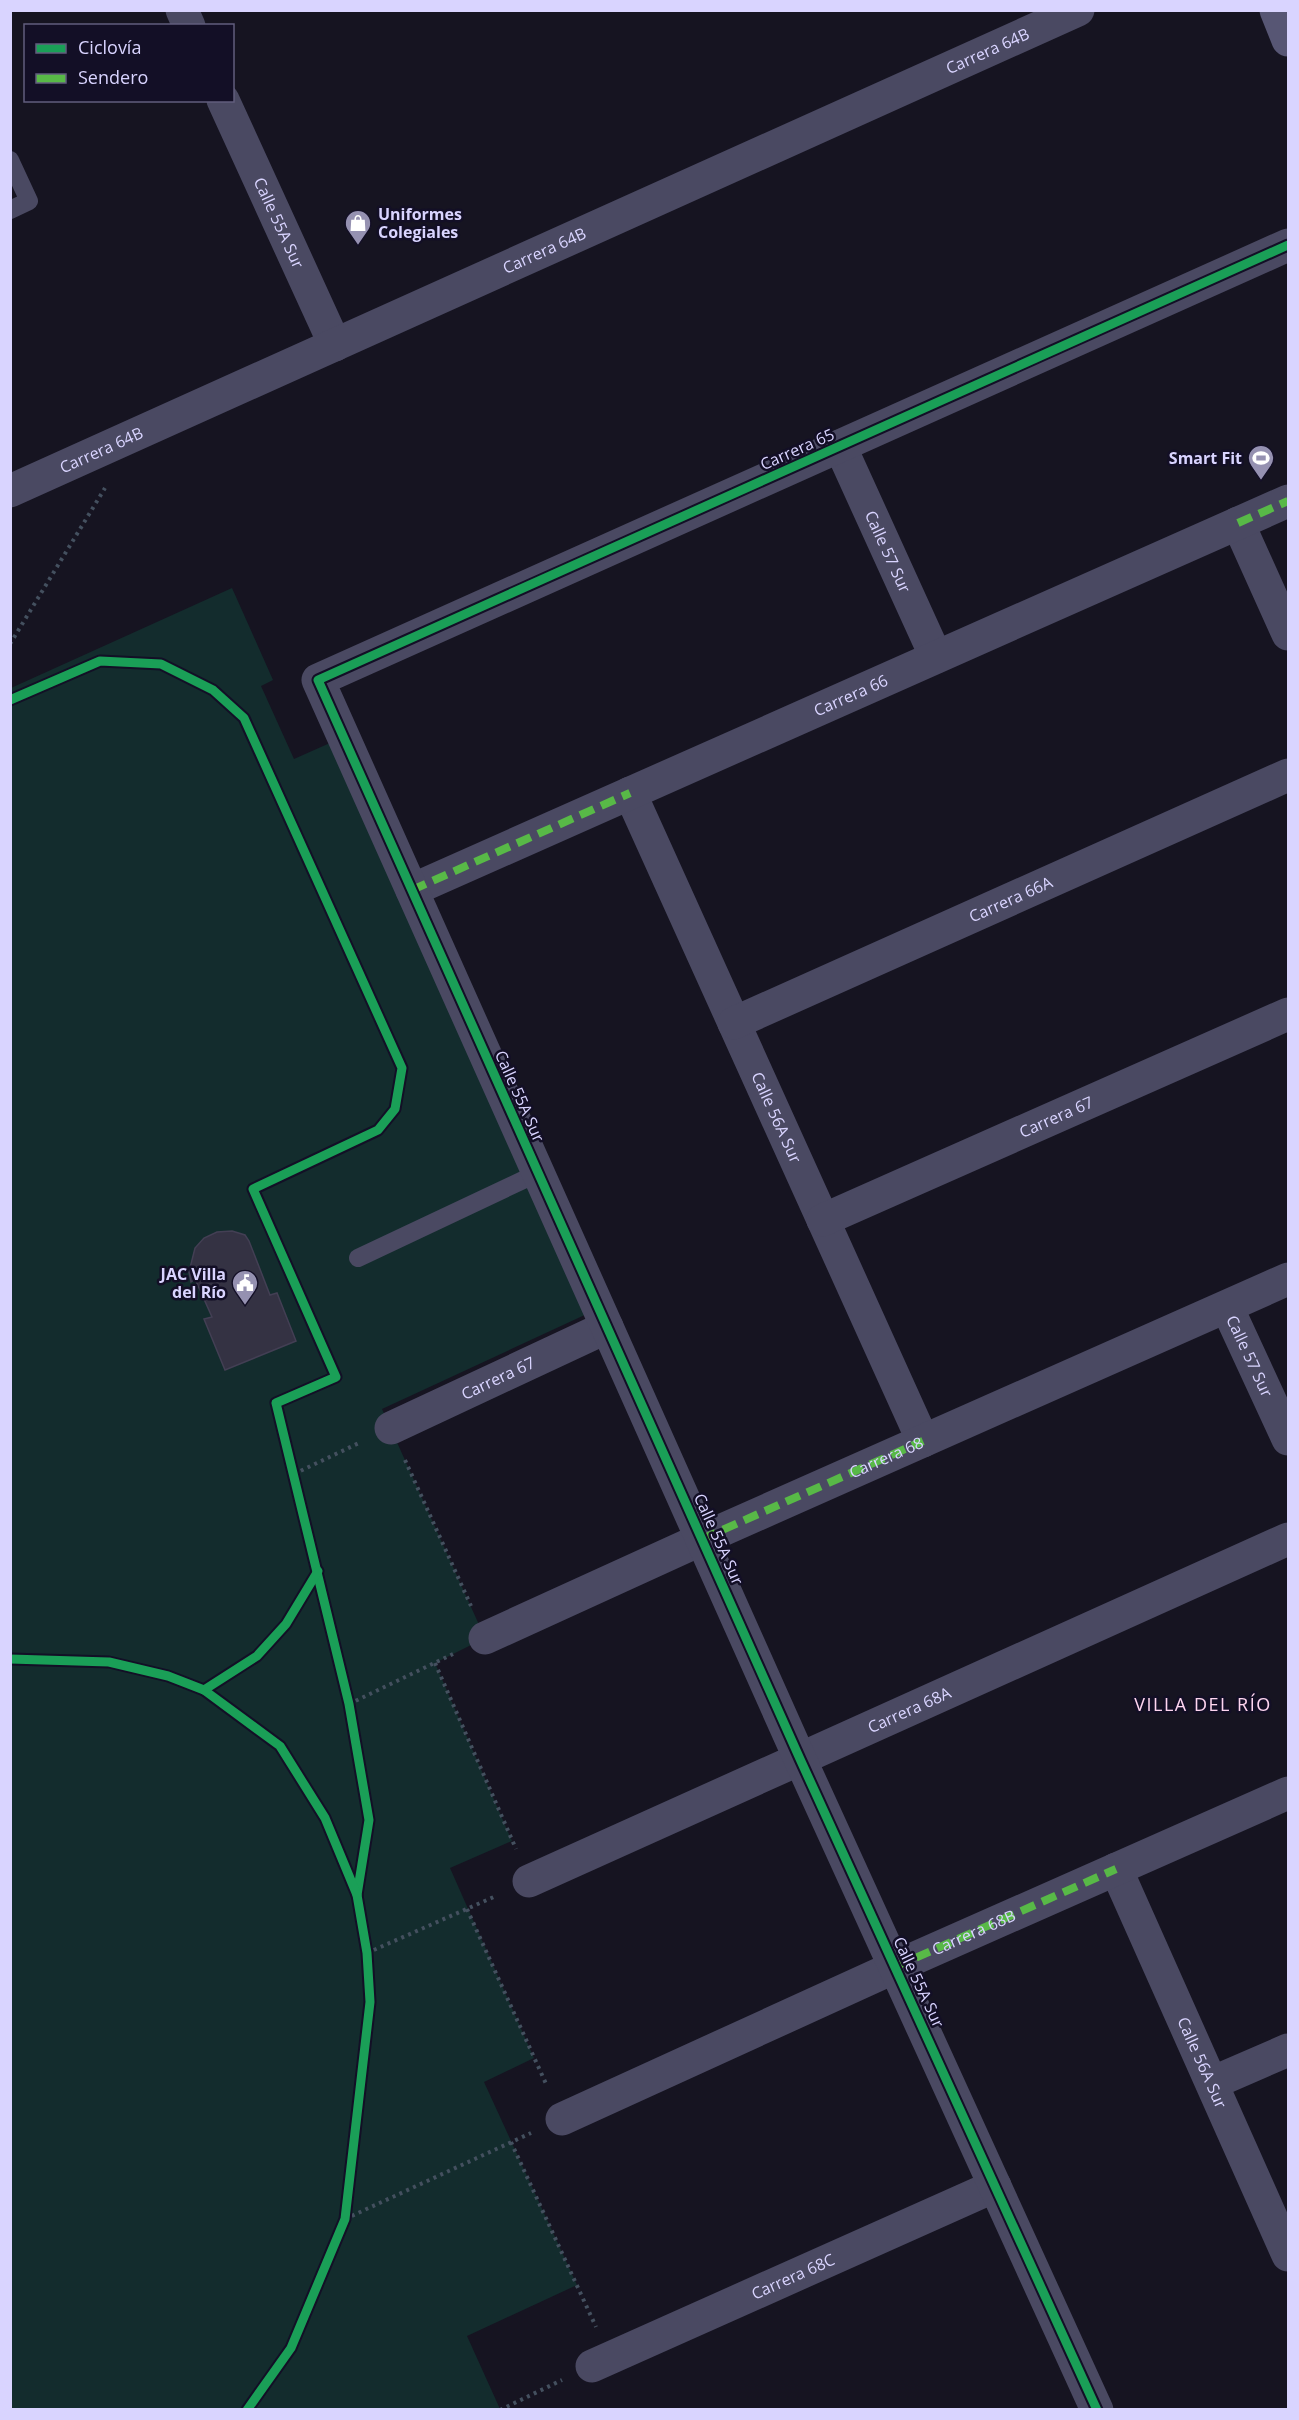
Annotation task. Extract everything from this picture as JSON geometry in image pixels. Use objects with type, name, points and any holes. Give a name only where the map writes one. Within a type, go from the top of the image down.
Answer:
[{"type":"street","points":[[182,10],[188,24]]},
{"type":"street","name":"Carrera 64B","points":[[10,491],[1078,10]]},
{"type":"street","points":[[1276,10],[1288,40]]},
{"type":"street","name":"Calle 55A Sur","points":[[224,102],[335,345]]},
{"type":"street","name":"Carrera 65","points":[[318,680],[1288,245]]},
{"type":"street","name":"Calle 57 Sur","points":[[840,446],[936,657]]},
{"type":"street","name":"Carrera 66","points":[[412,890],[1288,501]]},
{"type":"street","points":[[1238,523],[1288,634]]},
{"type":"street","name":"Calle 55A Sur","points":[[318,680],[800,1759],[995,2186],[1088,2407]]},
{"type":"street","name":"Carrera 66A","points":[[734,1023],[1288,775]]},
{"type":"street","name":"Calle 56A Sur","points":[[630,793],[923,1442]]},
{"type":"street","name":"Carrera 67","points":[[823,1220],[1288,1014]]},
{"type":"street","name":"Carrera 68","points":[[485,1638],[702,1539],[1288,1279]]},
{"type":"street","name":"Calle 57 Sur","points":[[1227,1307],[1288,1439]]},
{"type":"street","name":"Carrera 67","points":[[391,1428],[607,1327]]},
{"type":"street","name":"Carrera 68A","points":[[530,1881],[1288,1539]]},
{"type":"street","name":"Carrera 68B","points":[[562,2119],[895,1967],[1288,1793]]},
{"type":"street","name":"Calle 56A Sur","points":[[1116,1869],[1288,2255]]},
{"type":"street","points":[[1212,2084],[1288,2050]]},
{"type":"street","name":"Carrera 68C","points":[[601,2362],[995,2186]]},
{"type":"lane","points":[[10,159],[29,201],[10,210]]},
{"type":"lane","points":[[358,1258],[538,1173]]},
{"type":"path","points":[[10,644],[108,483]]},
{"type":"path","points":[[294,1474],[391,1428],[485,1638],[349,1704]]},
{"type":"path","points":[[292,1464],[297,1485]]},
{"type":"path","points":[[365,1941],[367,1958],[530,1881],[435,1663]]},
{"type":"path","points":[[346,1693],[351,1716]]},
{"type":"path","points":[[345,2219],[562,2119],[467,1909]]},
{"type":"path","points":[[500,2409],[601,2362],[511,2142]]},
{"type":"path","points":[[340,2230],[345,2219],[346,2208]]},
{"type":"green space","points":[[232,588],[273,680],[261,686],[294,759],[330,743],[589,1313],[382,1409],[485,1638],[435,1663],[512,1841],[450,1868],[534,2058],[484,2082],[577,2285],[467,2336],[500,2409],[11,2409],[11,688]]},
{"type":"building","name":"JAC Villa del Río","points":[[232,1231],[245,1235],[249,1241],[270,1295],[277,1293],[296,1341],[225,1370],[204,1319],[212,1317],[195,1279],[191,1282],[189,1272],[195,1248],[204,1238],[217,1232]]},
{"type":"marked path","points":[[1238,523],[1288,501]]},
{"type":"marked path","points":[[412,890],[630,793]]},
{"type":"marked path","points":[[702,1539],[923,1441]]},
{"type":"marked path","points":[[895,1967],[1116,1869]]},
{"type":"cycle path","points":[[1097,2410],[800,1759],[318,680],[1288,245]]},
{"type":"cycle path","points":[[10,700],[100,661],[161,664],[213,690],[244,718],[402,1068],[395,1109],[378,1130],[253,1189],[336,1377],[276,1403],[349,1704],[369,1820],[357,1895]]},
{"type":"cycle path","points":[[204,1690],[257,1656],[286,1624],[318,1571]]},
{"type":"cycle path","points":[[10,1659],[109,1662],[168,1676],[204,1690],[280,1746],[325,1818],[357,1895],[367,1953],[370,2002],[345,2219],[291,2348],[247,2410]]},
{"type":"place","name":"Uniformes Colegiales","points":[[358,246]]},
{"type":"place","name":"Smart Fit","points":[[1261,481]]},
{"type":"place","name":"JAC Villa del Río","points":[[245,1306]]},
{"type":"district","name":"VILLA DEL RÍO","points":[[1203,1705]]}]
